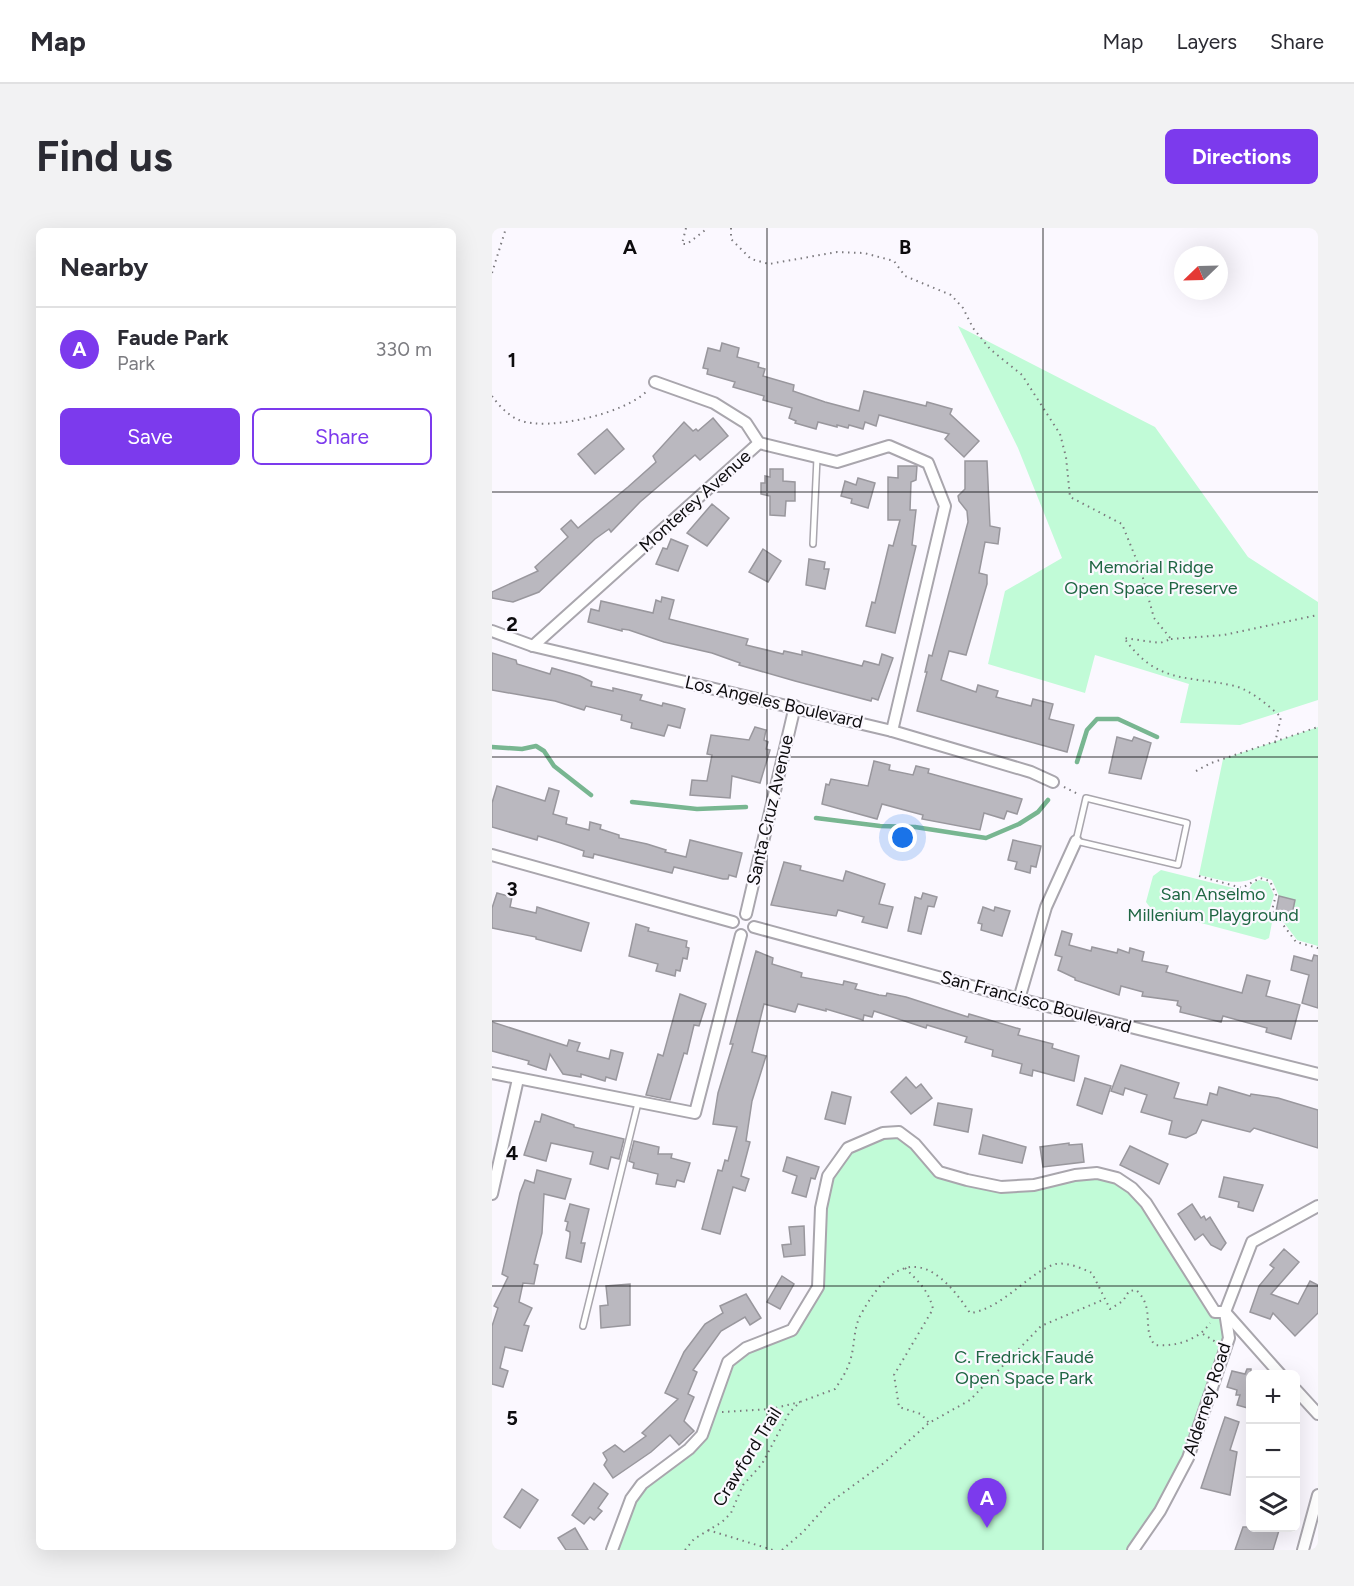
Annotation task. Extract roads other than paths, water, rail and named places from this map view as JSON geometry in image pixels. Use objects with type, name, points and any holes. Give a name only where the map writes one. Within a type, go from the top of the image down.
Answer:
[{"type":"street","points":[[655,382],[714,403],[746,423],[759,443]]},
{"type":"street","name":"Monterey Avenue","points":[[533,646],[759,443],[837,462],[889,446],[928,463],[945,506],[892,731]]},
{"type":"street","name":"Los Angeles Boulevard","points":[[492,631],[533,646],[795,706],[892,731],[1031,772],[1053,782]]},
{"type":"street","name":"Santa Cruz Avenue","points":[[746,914],[795,706]]},
{"type":"street","points":[[1019,999],[1046,907],[1076,841]]},
{"type":"street","points":[[492,855],[734,922]]},
{"type":"street","points":[[746,914],[752,919],[754,927],[748,934],[741,934],[735,929],[734,922],[739,915],[746,914]]},
{"type":"street","name":"San Francisco Boulevard","points":[[754,927],[1019,999],[1318,1074]]},
{"type":"street","points":[[492,1073],[694,1113],[741,934]]},
{"type":"street","points":[[492,1194],[518,1079]]},
{"type":"street","points":[[612,1550],[637,1491],[652,1474],[702,1435],[728,1362],[746,1348],[792,1330],[818,1287],[821,1208],[828,1176],[848,1148],[883,1132],[899,1132],[915,1144],[939,1172],[1001,1187],[1034,1185],[1075,1175],[1097,1173],[1117,1178],[1146,1203],[1220,1312],[1276,1370]]},
{"type":"street","name":"Alderney Road","points":[[1133,1550],[1160,1511],[1188,1458],[1228,1338],[1220,1312],[1252,1242],[1318,1206]]},
{"type":"street","points":[[1300,1394],[1318,1414]]},
{"type":"street","points":[[1302,1550],[1318,1495]]},
{"type":"lane","points":[[813,544],[817,458]]},
{"type":"lane","points":[[1086,798],[1187,823],[1178,865],[1076,841],[1086,798]]},
{"type":"lane","points":[[583,1326],[638,1102]]},
{"type":"waterway","points":[[1077,762],[1087,730],[1097,719],[1118,719],[1157,737]]},
{"type":"waterway","points":[[492,747],[522,749],[536,746],[544,751],[554,766],[591,795]]},
{"type":"waterway","points":[[816,818],[880,826],[915,827],[986,838],[1019,824],[1038,812],[1048,800]]},
{"type":"waterway","points":[[632,802],[697,809],[746,807]]},
{"type":"place","name":"Faude Park","points":[[987,1528]]},
{"type":"park label","name":"Memorial Ridge Open Space Preserve","points":[[1151,577]]},
{"type":"park label","name":"San Anselmo Millenium Playground","points":[[1213,904]]},
{"type":"park label","name":"C. Fredrick Faudé Open Space Park","points":[[1024,1367]]}]
